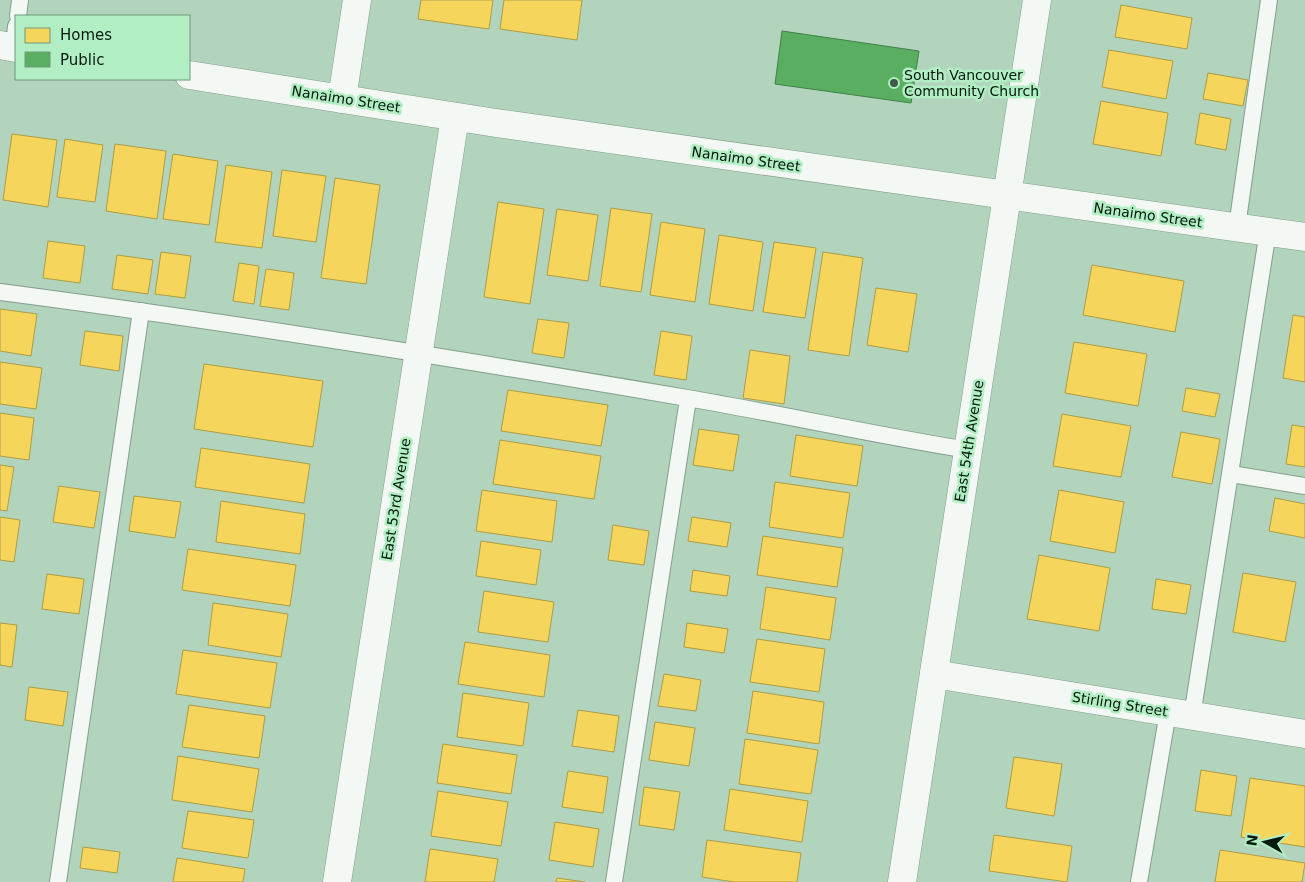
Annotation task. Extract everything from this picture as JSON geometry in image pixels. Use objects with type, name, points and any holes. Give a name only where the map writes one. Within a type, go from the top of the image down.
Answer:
[{"type":"street","points":[[342,99],[357,0]]},
{"type":"street","name":"East 54th Avenue","points":[[902,882],[1037,0]]},
{"type":"street","name":"Nanaimo Street","points":[[190,75],[455,117],[1305,236]]},
{"type":"street","name":"East 53rd Avenue","points":[[337,882],[455,117]]},
{"type":"street","name":"Stirling Street","points":[[934,674],[1305,734]]},
{"type":"lane","points":[[18,15],[20,0]]},
{"type":"lane","points":[[1237,227],[1270,0]]},
{"type":"lane","points":[[1139,882],[1180,714],[1231,474],[1268,231]]},
{"type":"lane","points":[[0,292],[141,311],[418,354],[688,399],[914,442],[968,450]]},
{"type":"lane","points":[[58,882],[141,311]]},
{"type":"lane","points":[[614,882],[688,399]]},
{"type":"lane","points":[[1231,474],[1305,486]]},
{"type":"building: Homes","points":[[421,0],[493,0],[489,29],[418,19]]},
{"type":"building: Homes","points":[[504,0],[582,0],[577,40],[500,29]]},
{"type":"building: Homes","points":[[1121,5],[1192,18],[1187,49],[1115,37]]},
{"type":"building: Homes","points":[[1109,50],[1173,61],[1166,99],[1102,87]]},
{"type":"building: Homes","points":[[1208,73],[1248,80],[1243,106],[1203,99]]},
{"type":"building: Homes","points":[[1101,101],[1168,113],[1161,156],[1093,144]]},
{"type":"building: Homes","points":[[1200,113],[1231,119],[1226,150],[1195,144]]},
{"type":"building: Homes","points":[[12,134],[57,140],[48,207],[3,200]]},
{"type":"building: Homes","points":[[65,139],[103,145],[95,202],[57,197]]},
{"type":"building: Homes","points":[[115,144],[166,151],[157,219],[106,211]]},
{"type":"building: Homes","points":[[173,154],[218,161],[209,225],[163,219]]},
{"type":"building: Homes","points":[[226,165],[272,172],[262,248],[215,242]]},
{"type":"building: Homes","points":[[282,170],[326,176],[316,242],[273,236]]},
{"type":"building: Homes","points":[[335,178],[380,185],[366,284],[321,278]]},
{"type":"building: Homes","points":[[498,202],[544,209],[530,304],[484,297]]},
{"type":"building: Homes","points":[[611,208],[652,214],[641,292],[600,286]]},
{"type":"building: Homes","points":[[557,209],[598,215],[588,281],[547,275]]},
{"type":"building: Homes","points":[[661,222],[705,229],[695,302],[650,295]]},
{"type":"building: Homes","points":[[719,235],[763,242],[753,311],[709,304]]},
{"type":"building: Homes","points":[[48,241],[85,246],[80,283],[43,278]]},
{"type":"building: Homes","points":[[774,242],[816,248],[805,318],[763,312]]},
{"type":"building: Homes","points":[[161,252],[191,256],[185,298],[155,294]]},
{"type":"building: Homes","points":[[823,252],[863,258],[849,356],[808,350]]},
{"type":"building: Homes","points":[[117,255],[153,260],[148,294],[112,289]]},
{"type":"building: Homes","points":[[239,263],[259,266],[254,304],[233,301]]},
{"type":"building: Homes","points":[[1092,265],[1184,281],[1175,332],[1083,315]]},
{"type":"building: Homes","points":[[266,269],[294,273],[289,310],[260,306]]},
{"type":"building: Homes","points":[[876,288],[917,294],[908,352],[867,345]]},
{"type":"building: Homes","points":[[0,309],[37,314],[31,356],[0,351]]},
{"type":"building: Homes","points":[[1293,315],[1305,317],[1305,382],[1283,378]]},
{"type":"building: Homes","points":[[538,319],[569,323],[564,358],[532,353]]},
{"type":"building: Homes","points":[[85,331],[123,336],[119,371],[80,365]]},
{"type":"building: Homes","points":[[661,331],[692,336],[686,380],[654,375]]},
{"type":"building: Homes","points":[[1074,342],[1147,354],[1138,406],[1065,393]]},
{"type":"building: Homes","points":[[750,350],[790,356],[784,404],[743,398]]},
{"type":"building: Homes","points":[[0,362],[42,368],[36,409],[0,404]]},
{"type":"building: Homes","points":[[204,364],[323,381],[313,447],[194,429]]},
{"type":"building: Homes","points":[[1186,388],[1220,394],[1215,417],[1182,411]]},
{"type":"building: Homes","points":[[508,390],[608,405],[601,446],[501,431]]},
{"type":"building: Homes","points":[[0,413],[34,418],[29,460],[0,456]]},
{"type":"building: Homes","points":[[1062,414],[1131,426],[1121,477],[1053,466]]},
{"type":"building: Homes","points":[[1292,425],[1305,427],[1305,467],[1286,464]]},
{"type":"building: Homes","points":[[699,429],[739,435],[733,471],[693,465]]},
{"type":"building: Homes","points":[[1181,432],[1220,439],[1212,484],[1172,477]]},
{"type":"building: Homes","points":[[796,435],[863,446],[857,486],[790,476]]},
{"type":"building: Homes","points":[[500,440],[601,456],[594,499],[493,484]]},
{"type":"building: Homes","points":[[201,448],[310,464],[304,503],[195,487]]},
{"type":"building: Homes","points":[[0,465],[14,467],[7,511],[0,510]]},
{"type":"building: Homes","points":[[775,482],[850,493],[843,538],[769,527]]},
{"type":"building: Homes","points":[[59,486],[100,492],[94,528],[53,522]]},
{"type":"building: Homes","points":[[482,490],[557,501],[552,542],[476,531]]},
{"type":"building: Homes","points":[[1059,490],[1124,502],[1115,553],[1050,541]]},
{"type":"building: Homes","points":[[134,496],[181,502],[175,538],[129,531]]},
{"type":"building: Homes","points":[[1275,498],[1305,504],[1305,538],[1269,531]]},
{"type":"building: Homes","points":[[221,501],[305,514],[300,554],[216,542]]},
{"type":"building: Homes","points":[[0,517],[20,520],[14,562],[0,560]]},
{"type":"building: Homes","points":[[692,517],[731,523],[727,547],[688,541]]},
{"type":"building: Homes","points":[[613,525],[649,531],[644,565],[608,560]]},
{"type":"building: Homes","points":[[763,536],[843,548],[837,587],[757,575]]},
{"type":"building: Homes","points":[[481,541],[541,550],[536,585],[476,576]]},
{"type":"building: Homes","points":[[188,549],[296,565],[290,606],[182,590]]},
{"type":"building: Homes","points":[[1039,555],[1110,568],[1099,631],[1027,619]]},
{"type":"building: Homes","points":[[693,570],[730,576],[727,596],[690,591]]},
{"type":"building: Homes","points":[[1243,573],[1296,582],[1285,642],[1233,632]]},
{"type":"building: Homes","points":[[47,574],[84,579],[79,614],[42,609]]},
{"type":"building: Homes","points":[[1156,579],[1191,585],[1186,614],[1152,609]]},
{"type":"building: Homes","points":[[766,587],[836,598],[830,640],[760,629]]},
{"type":"building: Homes","points":[[484,591],[554,602],[548,642],[478,632]]},
{"type":"building: Homes","points":[[213,603],[288,614],[281,657],[208,645]]},
{"type":"building: Homes","points":[[0,623],[17,625],[12,667],[0,665]]},
{"type":"building: Homes","points":[[687,623],[728,629],[724,653],[684,647]]},
{"type":"building: Homes","points":[[757,639],[825,649],[819,692],[750,682]]},
{"type":"building: Homes","points":[[465,642],[550,655],[544,697],[458,684]]},
{"type":"building: Homes","points":[[183,650],[277,663],[270,708],[176,694]]},
{"type":"building: Homes","points":[[664,674],[701,680],[696,711],[658,706]]},
{"type":"building: Homes","points":[[29,687],[68,692],[63,726],[25,720]]},
{"type":"building: Homes","points":[[753,691],[824,702],[819,744],[747,733]]},
{"type":"building: Homes","points":[[463,693],[529,703],[523,746],[457,737]]},
{"type":"building: Homes","points":[[189,705],[265,716],[259,758],[182,747]]},
{"type":"building: Homes","points":[[578,710],[619,716],[614,752],[572,746]]},
{"type":"building: Homes","points":[[655,722],[695,728],[689,766],[649,760]]},
{"type":"building: Homes","points":[[745,739],[818,750],[811,794],[739,784]]},
{"type":"building: Homes","points":[[443,744],[517,755],[511,794],[437,783]]},
{"type":"building: Homes","points":[[178,756],[259,769],[252,812],[172,800]]},
{"type":"building: Homes","points":[[1014,757],[1062,764],[1054,816],[1006,808]]},
{"type":"building: Homes","points":[[1201,770],[1237,776],[1231,816],[1195,811]]},
{"type":"building: Homes","points":[[568,771],[608,777],[603,813],[562,807]]},
{"type":"building: Homes","points":[[1250,778],[1305,786],[1305,847],[1241,837]]},
{"type":"building: Homes","points":[[644,787],[680,792],[674,830],[639,825]]},
{"type":"building: Homes","points":[[730,789],[808,801],[802,842],[724,830]]},
{"type":"building: Homes","points":[[438,791],[508,802],[501,846],[431,836]]},
{"type":"building: Homes","points":[[188,811],[254,820],[248,858],[182,848]]},
{"type":"building: Homes","points":[[555,822],[599,829],[593,867],[549,860]]},
{"type":"building: Homes","points":[[994,835],[1072,846],[1067,882],[989,871]]},
{"type":"building: Homes","points":[[707,840],[801,853],[797,882],[734,882],[702,877]]},
{"type":"building: Homes","points":[[83,847],[120,852],[117,873],[80,868]]},
{"type":"building: Homes","points":[[430,849],[498,859],[494,882],[425,882]]},
{"type":"building: Homes","points":[[1220,850],[1305,863],[1302,882],[1215,882]]},
{"type":"building: Homes","points":[[177,858],[245,869],[243,882],[173,882]]},
{"type":"building: Homes","points":[[557,878],[585,882],[556,882]]},
{"type":"building: Public","points":[[782,31],[919,51],[911,103],[775,84]]},
{"type":"place","name":"South Vancouver Community Church","points":[[894,83]]}]
